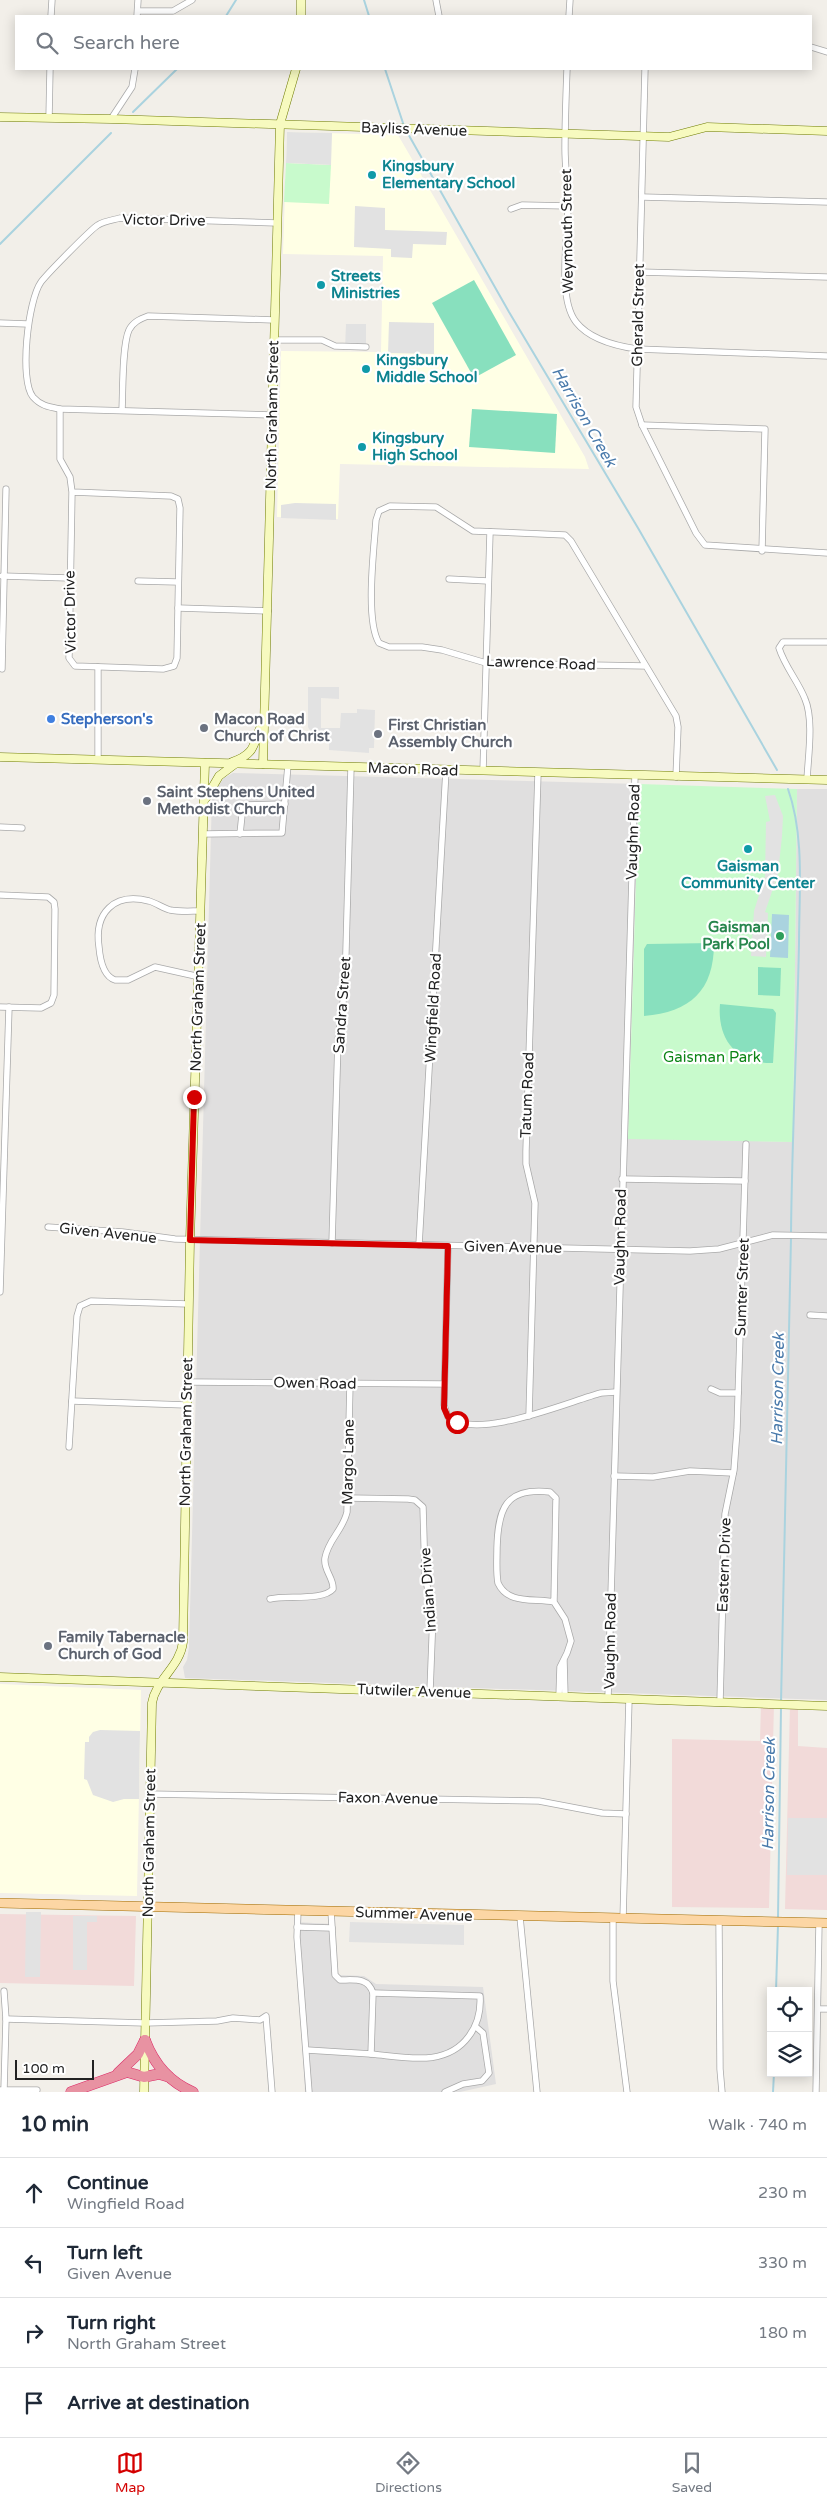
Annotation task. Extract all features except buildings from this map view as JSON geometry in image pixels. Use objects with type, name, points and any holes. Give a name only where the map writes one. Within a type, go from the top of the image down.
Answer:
[{"type":"highway","points":[[113,2077],[138,2054],[145,2040]]},
{"type":"highway","points":[[145,2040],[151,2056],[169,2077]]},
{"type":"highway","points":[[71,2092],[127,2072],[144,2077],[159,2074],[169,2077],[193,2092]]},
{"type":"main road","points":[[301,15],[302,0]]},
{"type":"main road","name":"North Graham Street","points":[[263,764],[280,124],[296,70]]},
{"type":"main road","name":"Bayliss Avenue","points":[[0,117],[111,118],[643,137],[669,137],[707,127],[827,131]]},
{"type":"main road","points":[[227,763],[244,758],[251,752],[264,718]]},
{"type":"main road","name":"Macon Road","points":[[0,757],[827,780]]},
{"type":"main road","name":"North Graham Street","points":[[144,2092],[152,1703],[159,1684],[180,1657],[183,1642],[188,1304],[200,977],[205,763]]},
{"type":"main road","points":[[204,802],[219,776],[236,764]]},
{"type":"main road","name":"Tutwiler Avenue","points":[[0,1677],[827,1706]]},
{"type":"main road","name":"Summer Avenue","points":[[0,1903],[719,1922],[823,1923]]},
{"type":"street","points":[[51,15],[52,0]]},
{"type":"street","points":[[138,0],[137,14],[173,10],[192,0]]},
{"type":"street","points":[[436,0],[439,15]]},
{"type":"street","points":[[570,0],[570,15]]},
{"type":"street","points":[[812,47],[827,52]]},
{"type":"street","points":[[49,118],[50,70]]},
{"type":"street","points":[[111,118],[132,87],[135,70]]},
{"type":"street","name":"Weymouth Street","points":[[567,70],[565,134],[568,206],[566,289],[568,306],[576,322],[594,337],[618,346],[637,349],[827,356]]},
{"type":"street","name":"Gherald Street","points":[[646,70],[636,407],[642,425],[696,532],[705,545],[762,551]]},
{"type":"street","points":[[642,197],[827,202]]},
{"type":"street","points":[[511,209],[522,205],[568,206]]},
{"type":"street","name":"Victor Drive","points":[[98,667],[75,666],[69,658],[72,492],[70,476],[60,459],[60,410],[42,406],[32,395],[27,380],[28,324],[32,300],[41,282],[97,225],[120,218],[277,223]]},
{"type":"street","points":[[639,272],[827,278]]},
{"type":"street","points":[[122,410],[125,350],[128,331],[136,321],[148,316],[274,320]]},
{"type":"street","points":[[0,323],[28,324]]},
{"type":"street","points":[[274,340],[322,340],[335,346],[366,347]]},
{"type":"street","points":[[60,410],[273,415]]},
{"type":"street","points":[[642,425],[765,429],[762,551],[827,553]]},
{"type":"street","points":[[2,669],[2,576],[6,489]]},
{"type":"street","points":[[72,492],[171,496],[178,499],[180,508],[177,662],[174,666],[163,669],[98,667],[98,760]]},
{"type":"street","name":"Lawrence Road","points":[[490,532],[468,528],[449,513],[436,507],[390,506],[379,511],[376,520],[372,582],[374,635],[379,643],[389,647],[422,647],[442,650],[467,659],[486,663],[646,666]]},
{"type":"street","points":[[483,771],[490,532],[565,535],[676,716],[678,727],[676,777]]},
{"type":"street","points":[[2,576],[69,578]]},
{"type":"street","points":[[449,580],[488,581]]},
{"type":"street","points":[[138,581],[178,582]]},
{"type":"street","points":[[178,608],[268,611]]},
{"type":"street","points":[[807,780],[809,715],[805,700],[782,659],[779,648],[783,642],[827,642]]},
{"type":"street","points":[[203,834],[282,833],[288,765]]},
{"type":"street","name":"Sandra Street","points":[[332,1243],[338,1040],[345,987],[350,767]]},
{"type":"street","name":"Wingfield Road","points":[[419,1245],[446,770]]},
{"type":"street","name":"Tatum Road","points":[[530,1416],[534,1200],[526,1164],[526,1151],[538,773]]},
{"type":"street","name":"Vaughn Road","points":[[608,1698],[635,775]]},
{"type":"street","points":[[240,834],[243,805],[285,804]]},
{"type":"street","points":[[0,827],[22,828]]},
{"type":"street","points":[[0,894],[48,897],[54,902],[55,914],[54,995],[52,1001],[47,1007],[0,1007]]},
{"type":"street","points":[[200,977],[155,967],[128,980],[111,979],[104,970],[98,940],[103,915],[110,906],[120,900],[142,900],[170,910],[201,911]]},
{"type":"street","points":[[0,1292],[9,1007]]},
{"type":"street","name":"Sumter Street","points":[[737,1430],[746,1144]]},
{"type":"street","points":[[622,1179],[745,1181]]},
{"type":"street","name":"Given Avenue","points":[[48,1227],[190,1240],[699,1251],[768,1236],[827,1236]]},
{"type":"street","points":[[448,1246],[444,1408],[451,1419],[461,1422],[500,1423],[530,1416],[601,1393],[616,1392]]},
{"type":"street","points":[[69,1447],[77,1316],[82,1304],[91,1301],[188,1304]]},
{"type":"street","points":[[810,1315],[827,1316]]},
{"type":"street","name":"Owen Road","points":[[187,1382],[444,1384]]},
{"type":"street","name":"Margo Lane","points":[[270,1599],[281,1596],[320,1595],[331,1591],[333,1584],[325,1566],[325,1558],[330,1541],[346,1517],[350,1383]]},
{"type":"street","points":[[710,1389],[718,1393],[738,1393]]},
{"type":"street","points":[[72,1402],[186,1405]]},
{"type":"street","name":"Eastern Drive","points":[[720,1702],[725,1514],[734,1473],[737,1430]]},
{"type":"street","points":[[614,1476],[653,1477],[690,1470],[734,1473]]},
{"type":"street","points":[[554,1602],[513,1598],[501,1589],[497,1576],[499,1518],[505,1506],[519,1495],[530,1492],[550,1492],[556,1496],[554,1602],[565,1619],[570,1635],[570,1646],[559,1669],[562,1697]]},
{"type":"street","name":"Indian Drive","points":[[348,1498],[408,1499],[415,1500],[423,1507],[425,1576],[433,1614],[430,1691]]},
{"type":"street","name":"Vaughn Road","points":[[623,1919],[629,1699]]},
{"type":"street","name":"Faxon Avenue","points":[[150,1794],[539,1801],[602,1813],[626,1814]]},
{"type":"street","points":[[298,1910],[297,1927],[309,2092]]},
{"type":"street","points":[[331,1911],[335,1976],[340,1980],[362,1980],[371,1986],[373,1993],[371,2054]]},
{"type":"street","points":[[520,1917],[537,2092]]},
{"type":"street","points":[[613,1919],[612,1981],[627,2092]]},
{"type":"street","points":[[719,1922],[720,2069],[722,2092]]},
{"type":"street","points":[[816,2092],[823,1923]]},
{"type":"street","points":[[297,1927],[332,1928]]},
{"type":"street","points":[[4,1991],[6,2019],[2,2090],[37,2090]]},
{"type":"street","points":[[306,2050],[428,2059],[453,2052],[464,2043],[476,2027],[480,1996],[373,1993]]},
{"type":"street","points":[[818,2009],[827,2009]]},
{"type":"street","points":[[6,2019],[145,2023],[217,2021],[233,2018],[260,2020],[266,2016],[272,2092]]},
{"type":"street","points":[[445,2092],[463,2084],[482,2081],[489,2073],[483,2033],[476,2027]]},
{"type":"shaded area","points":[[287,132],[398,135],[585,457],[589,469],[340,464],[338,519],[277,517],[281,351],[381,352],[383,256],[283,254]]},
{"type":"shaded area","points":[[287,132],[332,133],[331,165],[286,163]]},
{"type":"shaded area","points":[[355,206],[385,208],[385,230],[447,232],[446,245],[413,244],[412,258],[391,257],[391,249],[354,247]]},
{"type":"shaded area","points":[[389,322],[434,323],[434,354],[388,353]]},
{"type":"shaded area","points":[[346,324],[366,324],[366,349],[345,349]]},
{"type":"shaded area","points":[[295,503],[336,504],[336,520],[281,518],[281,505]]},
{"type":"shaded area","points":[[308,687],[339,687],[339,699],[321,698],[321,728],[340,728],[341,713],[357,713],[357,709],[375,710],[374,748],[369,748],[369,753],[329,750],[329,739],[315,738],[308,727]]},
{"type":"shaded area","points":[[233,773],[639,784],[628,1138],[793,1142],[797,789],[827,789],[827,1700],[185,1678],[183,1667],[187,1660],[189,1647],[212,795],[224,778]]},
{"type":"shaded area","points":[[775,795],[783,816],[782,836],[778,874],[765,912],[768,913],[766,957],[751,956],[754,911],[765,876],[766,822],[770,821],[765,796]]},
{"type":"shaded area","points":[[0,1684],[141,1690],[137,1896],[0,1893]]},
{"type":"shaded area","points":[[761,1704],[774,1704],[769,1908],[672,1907],[672,1739],[760,1741]]},
{"type":"shaded area","points":[[790,1705],[798,1705],[798,1746],[827,1748],[827,1910],[785,1909]]},
{"type":"shaded area","points":[[100,1730],[140,1731],[139,1799],[124,1799],[113,1802],[93,1795],[87,1780],[84,1779],[85,1742],[89,1742],[89,1737],[93,1732]]},
{"type":"shaded area","points":[[788,1818],[827,1818],[827,1875],[787,1875]]},
{"type":"shaded area","points":[[26,1912],[41,1912],[40,1977],[25,1977]]},
{"type":"shaded area","points":[[0,1914],[136,1916],[134,1986],[0,1983]]},
{"type":"shaded area","points":[[73,1916],[97,1916],[97,1922],[87,1922],[87,1970],[73,1970]]},
{"type":"shaded area","points":[[295,1922],[333,1924],[338,1975],[364,1976],[376,1984],[483,1987],[496,2084],[460,2092],[305,2092]]},
{"type":"shaded area","points":[[350,1922],[464,1925],[464,1945],[349,1942]]},
{"type":"green space","points":[[286,163],[331,165],[329,204],[284,202]]},
{"type":"green space","points":[[474,280],[516,355],[474,378],[432,303]]},
{"type":"green space","points":[[472,409],[557,414],[555,453],[469,447]]},
{"type":"green space","name":"Gaisman Park","points":[[639,784],[797,789],[793,1142],[628,1139]]},
{"type":"green space","points":[[714,943],[710,974],[696,996],[674,1010],[644,1016],[644,949],[647,944]]},
{"type":"green space","points":[[758,967],[781,968],[780,996],[758,995]]},
{"type":"green space","points":[[720,1004],[773,1009],[776,1013],[773,1063],[749,1059],[739,1054],[732,1047],[722,1028]]},
{"type":"water","name":"Gaisman Park Pool","points":[[772,914],[789,915],[788,958],[770,957]]},
{"type":"waterway","points":[[227,15],[236,0]]},
{"type":"waterway","name":"Harrison Creek","points":[[364,0],[369,15]]},
{"type":"waterway","points":[[133,112],[176,70]]},
{"type":"waterway","name":"Harrison Creek","points":[[385,70],[404,126]]},
{"type":"waterway","name":"Harrison Creek","points":[[407,132],[509,312],[638,528],[777,770]]},
{"type":"waterway","points":[[0,244],[111,133]]},
{"type":"waterway","name":"Harrison Creek","points":[[788,789],[797,826],[800,865],[791,1233]]},
{"type":"waterway","name":"Harrison Creek","points":[[781,1703],[791,1238]]},
{"type":"waterway","name":"Harrison Creek","points":[[778,1918],[781,1708]]},
{"type":"waterway","name":"Harrison Creek","points":[[776,1987],[778,1925]]},
{"type":"waterway","name":"Harrison Creek","points":[[773,2092],[774,2077]]},
{"type":"place","name":"Kingsbury Elementary School","points":[[372,175]]},
{"type":"place","name":"Streets Ministries","points":[[321,285]]},
{"type":"place","name":"Kingsbury Middle School","points":[[366,369]]},
{"type":"place","name":"Kingsbury High School","points":[[362,447]]},
{"type":"place","name":"Stepherson's","points":[[51,719]]},
{"type":"place","name":"Macon Road Church of Christ","points":[[204,728]]},
{"type":"place","name":"First Christian Assembly Church","points":[[378,734]]},
{"type":"place","name":"Saint Stephens United Methodist Church","points":[[147,801]]},
{"type":"place","name":"Gaisman Community Center","points":[[748,849]]},
{"type":"place","name":"Gaisman Park Pool","points":[[780,936]]},
{"type":"place","name":"Family Tabernacle Church of God","points":[[48,1646]]},
{"type":"route","points":[[194,1097],[190,1240],[448,1246],[444,1408],[448,1417],[457,1422]]}]
